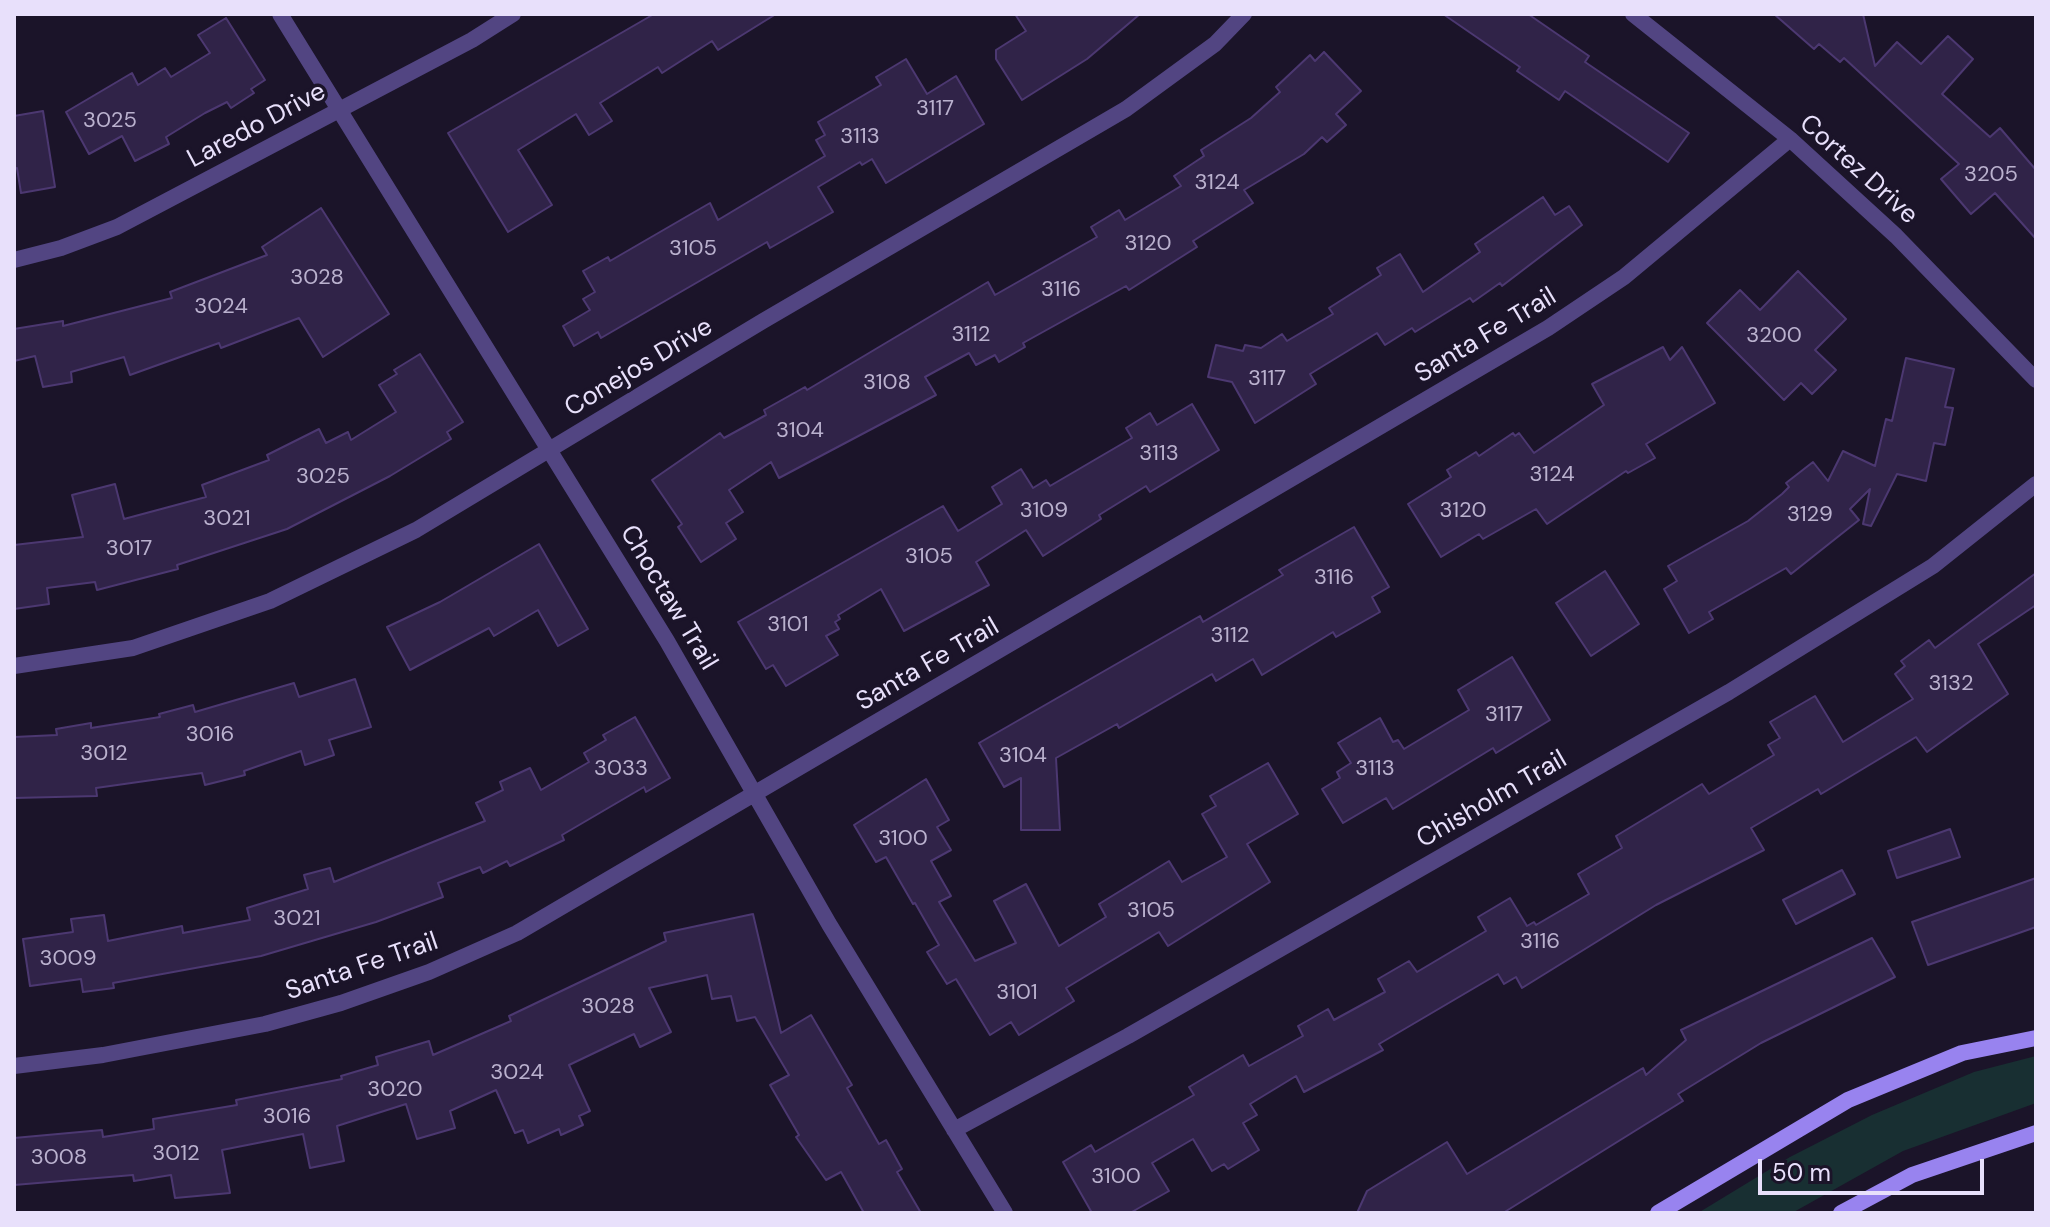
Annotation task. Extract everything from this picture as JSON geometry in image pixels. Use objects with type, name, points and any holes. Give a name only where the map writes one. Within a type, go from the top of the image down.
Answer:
[{"type":"main road","points":[[1658,1213],[1848,1100],[1962,1053],[2036,1038]]},
{"type":"main road","points":[[1841,1213],[1912,1175],[2036,1133]]},
{"type":"street","name":"Choctaw Trail","points":[[280,14],[667,641],[755,795],[1005,1213]]},
{"type":"street","name":"Laredo Drive","points":[[14,260],[61,248],[117,227],[340,110],[513,14]]},
{"type":"street","name":"Conejos Drive","points":[[14,666],[133,648],[270,601],[416,530],[1126,109],[1215,44],[1244,14]]},
{"type":"street","name":"Cortez Drive","points":[[1633,14],[1790,139],[1896,236],[2036,380]]},
{"type":"street","name":"Santa Fe Trail","points":[[14,1066],[103,1055],[265,1024],[341,1003],[429,972],[517,933],[1548,328],[1624,277],[1790,139]]},
{"type":"street","name":"Chisholm Trail","points":[[954,1130],[1128,1036],[1729,692],[1933,566],[2036,484]]},
{"type":"green space","points":[[2036,1056],[2036,1103],[1903,1151],[1792,1213],[1698,1213],[1790,1157],[1872,1115],[1974,1072]]},
{"type":"building","points":[[654,14],[776,14],[718,50],[712,41],[662,73],[658,67],[600,103],[612,121],[589,135],[576,114],[518,150],[552,205],[508,232],[448,133]]},
{"type":"building","points":[[1015,14],[1140,14],[1087,59],[1022,100],[996,59],[996,50],[1026,31]]},
{"type":"building","points":[[1443,14],[1528,14],[1589,56],[1585,62],[1689,133],[1668,162],[1565,91],[1559,100],[1517,71],[1520,67]]},
{"type":"building","points":[[1774,14],[1863,14],[1875,66],[1897,42],[1921,64],[1948,36],[1973,59],[1942,94],[1990,137],[2000,128],[2036,170],[2036,239],[1995,193],[1971,214],[1941,179],[1959,164],[1844,58],[1840,62],[1819,44],[1814,49]]},
{"type":"building","points":[[226,18],[265,80],[251,89],[254,93],[231,108],[227,102],[205,113],[166,137],[169,144],[135,161],[122,136],[89,154],[66,112],[132,73],[138,85],[165,68],[171,77],[210,53],[198,35]]},
{"type":"building","points":[[1324,52],[1361,91],[1336,114],[1346,125],[1327,142],[1322,137],[1304,154],[1244,190],[1253,203],[1193,241],[1197,247],[1129,290],[1126,286],[1023,343],[1025,347],[999,362],[995,355],[976,365],[969,353],[925,377],[936,395],[779,478],[771,462],[729,490],[743,512],[726,523],[736,539],[701,562],[678,527],[682,524],[652,480],[720,433],[724,438],[766,415],[764,410],[805,387],[807,390],[988,282],[995,295],[1097,237],[1091,227],[1119,210],[1125,220],[1181,186],[1174,176],[1204,156],[1201,150],[1251,118],[1280,92],[1276,87],[1310,55],[1315,61]]},
{"type":"building","points":[[906,59],[927,94],[956,76],[984,124],[886,183],[872,159],[862,165],[860,162],[818,187],[833,212],[770,248],[767,242],[601,338],[598,332],[574,346],[563,326],[590,310],[583,299],[595,292],[583,271],[608,257],[610,261],[710,203],[718,220],[825,156],[816,140],[825,135],[818,122],[881,85],[876,77]]},
{"type":"building","points":[[43,111],[55,187],[21,193],[17,168],[14,169],[14,116]]},
{"type":"building","points":[[1543,197],[1555,215],[1569,206],[1582,225],[1502,286],[1500,283],[1473,302],[1470,298],[1415,332],[1412,328],[1385,345],[1377,333],[1310,374],[1316,384],[1255,423],[1232,382],[1208,377],[1216,345],[1243,351],[1245,345],[1261,348],[1282,334],[1287,341],[1333,314],[1329,308],[1381,275],[1377,268],[1400,254],[1423,292],[1480,252],[1475,244]]},
{"type":"building","points":[[321,208],[389,314],[323,357],[299,318],[221,348],[219,343],[130,375],[124,357],[71,372],[72,382],[43,387],[35,356],[14,361],[14,329],[63,321],[63,326],[172,298],[170,292],[267,255],[262,247]]},
{"type":"building","points":[[1798,271],[1846,319],[1815,350],[1836,370],[1812,394],[1801,383],[1784,400],[1707,323],[1740,290],[1760,310]]},
{"type":"building","points":[[1663,347],[1670,360],[1682,347],[1715,403],[1646,444],[1655,458],[1628,473],[1626,471],[1547,524],[1536,509],[1483,539],[1479,534],[1441,557],[1408,504],[1451,477],[1447,470],[1476,452],[1479,456],[1513,433],[1515,436],[1519,433],[1534,453],[1604,405],[1592,384]]},
{"type":"building","points":[[420,354],[463,422],[447,432],[451,439],[390,476],[287,529],[177,565],[178,569],[97,590],[95,582],[47,588],[49,604],[14,609],[14,545],[83,537],[72,495],[115,484],[124,519],[206,497],[202,485],[269,460],[267,455],[319,429],[326,443],[348,432],[351,440],[396,412],[379,385],[397,374],[394,370]]},
{"type":"building","points":[[1906,358],[1954,369],[1945,407],[1953,408],[1945,445],[1934,443],[1926,481],[1897,474],[1871,526],[1863,524],[1870,489],[1850,509],[1859,520],[1791,574],[1786,568],[1709,612],[1713,619],[1689,633],[1664,589],[1677,581],[1668,566],[1748,521],[1782,494],[1789,487],[1786,483],[1813,462],[1828,481],[1843,451],[1875,466],[1886,419],[1892,421]]},
{"type":"building","points":[[1192,404],[1219,450],[1150,492],[1146,486],[1099,515],[1101,519],[1043,556],[1026,530],[976,562],[989,585],[904,631],[881,589],[838,615],[840,619],[835,622],[839,629],[826,636],[838,655],[786,686],[773,665],[766,669],[738,622],[943,506],[958,531],[1002,504],[992,487],[1021,469],[1033,488],[1046,480],[1050,486],[1132,438],[1126,428],[1150,413],[1157,425]]},
{"type":"building","points":[[1354,527],[1389,587],[1372,597],[1380,612],[1336,637],[1333,632],[1262,675],[1253,659],[1216,681],[1212,674],[1119,728],[1117,724],[1056,758],[1060,830],[1021,830],[1021,778],[1004,787],[979,743],[1200,616],[1203,622],[1283,575],[1279,570]]},
{"type":"building","points":[[539,544],[588,629],[558,646],[538,610],[494,636],[489,628],[410,670],[387,627],[440,602]]},
{"type":"building","points":[[1605,571],[1639,624],[1591,656],[1556,603]]},
{"type":"building","points":[[2036,573],[2036,605],[1978,644],[2008,694],[1927,752],[1916,737],[1821,794],[1818,789],[1751,828],[1764,850],[1656,905],[1522,988],[1516,977],[1504,984],[1498,974],[1379,1044],[1383,1050],[1304,1092],[1296,1076],[1250,1104],[1257,1115],[1243,1123],[1259,1150],[1228,1169],[1224,1164],[1212,1171],[1193,1139],[1152,1163],[1169,1191],[1130,1213],[1092,1213],[1063,1162],[1091,1145],[1095,1152],[1194,1095],[1189,1087],[1243,1055],[1249,1066],[1303,1036],[1298,1026],[1328,1009],[1334,1020],[1385,992],[1378,979],[1409,961],[1417,972],[1486,931],[1478,917],[1510,898],[1527,926],[1534,922],[1536,925],[1589,894],[1578,874],[1622,848],[1616,836],[1702,784],[1709,794],[1774,755],[1768,745],[1780,738],[1770,722],[1815,696],[1843,742],[1913,699],[1895,674],[1905,666],[1901,661],[1929,640],[1935,648]]},
{"type":"building","points":[[1512,657],[1550,720],[1496,753],[1493,748],[1393,809],[1386,798],[1343,823],[1322,789],[1340,778],[1337,772],[1351,763],[1338,743],[1380,718],[1393,742],[1398,740],[1404,749],[1469,710],[1458,690]]},
{"type":"building","points":[[355,679],[371,727],[329,740],[334,755],[305,765],[301,751],[244,771],[245,775],[205,785],[202,773],[96,788],[97,796],[14,798],[14,737],[57,735],[56,729],[91,723],[91,728],[160,717],[159,714],[193,705],[195,712],[294,683],[299,697]]},
{"type":"building","points":[[635,717],[670,778],[646,792],[644,787],[562,835],[564,840],[510,866],[507,861],[483,873],[480,867],[438,883],[443,897],[376,922],[261,956],[113,983],[114,988],[83,992],[81,979],[30,986],[23,939],[73,932],[71,919],[104,915],[108,941],[182,926],[183,933],[250,920],[247,908],[308,889],[304,875],[330,868],[334,882],[485,821],[476,803],[503,790],[500,782],[530,768],[541,790],[589,762],[584,753],[606,740],[603,735]]},
{"type":"building","points":[[1268,763],[1298,814],[1247,844],[1270,882],[1168,946],[1159,932],[1066,988],[1074,1001],[1019,1035],[1011,1022],[990,1035],[956,979],[947,984],[927,952],[939,945],[915,903],[886,857],[876,862],[854,825],[926,779],[949,820],[937,827],[951,850],[931,861],[951,896],[939,902],[975,961],[1016,943],[994,901],[1026,884],[1059,946],[1106,917],[1099,904],[1169,861],[1182,882],[1227,857],[1202,814],[1216,806],[1210,796]]},
{"type":"building","points":[[1950,829],[1960,857],[1897,878],[1888,851]]},
{"type":"building","points":[[1842,870],[1855,894],[1796,924],[1783,900]]},
{"type":"building","points":[[2036,878],[2036,927],[1928,965],[1912,922]]},
{"type":"building","points":[[753,914],[781,1033],[811,1015],[852,1085],[847,1088],[879,1144],[886,1140],[902,1169],[897,1172],[921,1213],[864,1213],[841,1172],[826,1180],[796,1137],[799,1135],[770,1085],[789,1075],[755,1017],[737,1021],[731,996],[712,999],[707,975],[649,988],[671,1032],[640,1047],[634,1034],[569,1065],[590,1111],[579,1116],[583,1125],[561,1135],[559,1129],[528,1143],[523,1130],[515,1133],[496,1090],[450,1111],[455,1128],[417,1139],[406,1104],[337,1126],[344,1161],[310,1168],[303,1134],[222,1150],[230,1193],[175,1198],[171,1175],[134,1181],[133,1175],[14,1185],[14,1138],[102,1130],[103,1137],[154,1129],[153,1119],[237,1105],[236,1100],[342,1079],[341,1076],[378,1065],[376,1057],[429,1041],[433,1055],[511,1021],[509,1016],[666,941],[664,933]]},
{"type":"building","points":[[1872,938],[1895,977],[1761,1043],[1678,1094],[1683,1101],[1503,1213],[1357,1213],[1367,1191],[1447,1142],[1467,1174],[1643,1068],[1646,1075],[1686,1040],[1681,1030]]}]
